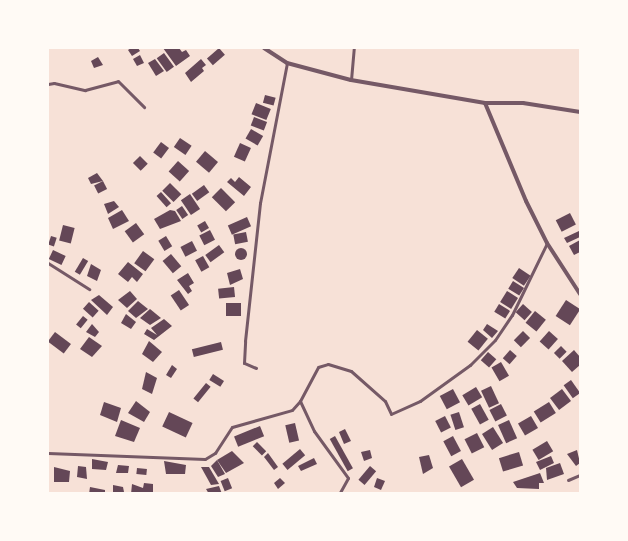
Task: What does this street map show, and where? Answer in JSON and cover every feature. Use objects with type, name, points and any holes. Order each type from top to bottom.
[{"type":"street","points":[[264,48],[287,63],[351,80],[485,103],[523,103],[580,112]]},
{"type":"street","points":[[351,80],[354,48]]},
{"type":"street","points":[[256,368],[244,363],[245,341],[260,203],[287,63]]},
{"type":"street","points":[[48,84],[54,83],[85,90],[118,81],[144,107]]},
{"type":"street","points":[[485,103],[526,201],[547,243],[580,294]]},
{"type":"street","points":[[48,453],[205,459],[215,453],[232,427],[292,410],[300,401],[318,367],[328,364],[351,372],[385,401],[391,414],[420,401],[470,365],[495,340],[512,315],[547,243]]},
{"type":"street","points":[[48,263],[88,289]]},
{"type":"street","points":[[300,401],[314,431],[348,478],[339,494]]},
{"type":"street","points":[[568,480],[580,475]]},
{"type":"building","points":[[138,48],[140,51],[132,56],[128,50]]},
{"type":"building","points":[[163,48],[179,48],[182,52],[186,50],[190,56],[176,66]]},
{"type":"building","points":[[219,48],[225,55],[213,65],[207,58]]},
{"type":"building","points":[[164,53],[174,67],[167,72],[157,58]]},
{"type":"building","points":[[140,55],[144,63],[137,66],[133,59]]},
{"type":"building","points":[[98,57],[103,65],[94,68],[91,61]]},
{"type":"building","points":[[155,59],[164,71],[156,76],[148,63]]},
{"type":"building","points":[[201,59],[206,65],[202,68],[204,71],[191,82],[185,73]]},
{"type":"building","points":[[265,95],[276,98],[274,106],[263,103]]},
{"type":"building","points":[[256,103],[271,109],[266,120],[252,114]]},
{"type":"building","points":[[254,117],[267,122],[264,130],[251,125]]},
{"type":"building","points":[[251,129],[263,136],[258,146],[246,139]]},
{"type":"building","points":[[180,138],[192,146],[185,155],[174,147]]},
{"type":"building","points":[[161,142],[169,148],[161,158],[153,152]]},
{"type":"building","points":[[240,143],[251,148],[245,162],[234,157]]},
{"type":"building","points":[[205,151],[218,162],[209,173],[196,162]]},
{"type":"building","points":[[140,156],[148,164],[141,171],[133,163]]},
{"type":"building","points":[[178,161],[189,171],[180,181],[169,171]]},
{"type":"building","points":[[97,173],[103,181],[91,184],[88,178]]},
{"type":"building","points":[[239,177],[251,187],[244,196],[227,182],[231,178],[235,182]]},
{"type":"building","points":[[103,181],[107,189],[98,194],[94,186]]},
{"type":"building","points":[[170,183],[181,194],[174,202],[162,191]]},
{"type":"building","points":[[204,185],[209,192],[197,201],[192,194]]},
{"type":"building","points":[[221,188],[235,202],[226,211],[212,197]]},
{"type":"building","points":[[161,192],[171,203],[167,207],[157,196]]},
{"type":"building","points":[[190,194],[200,209],[191,215],[181,200]]},
{"type":"building","points":[[114,201],[119,207],[108,214],[104,204]]},
{"type":"building","points":[[182,206],[188,215],[182,219],[176,210]]},
{"type":"building","points":[[122,210],[129,221],[113,229],[108,218]]},
{"type":"building","points":[[170,210],[175,211],[181,221],[160,229],[154,219]]},
{"type":"building","points":[[570,213],[576,225],[562,232],[556,220]]},
{"type":"building","points":[[247,217],[251,226],[232,235],[228,226]]},
{"type":"building","points":[[205,221],[209,228],[201,232],[197,225]]},
{"type":"building","points":[[136,223],[144,234],[133,243],[125,231]]},
{"type":"building","points":[[63,225],[75,228],[71,243],[59,241]]},
{"type":"building","points":[[210,230],[215,240],[204,245],[199,235]]},
{"type":"building","points":[[579,231],[580,237],[567,243],[564,238]]},
{"type":"building","points":[[246,232],[248,242],[235,244],[233,234]]},
{"type":"building","points":[[51,236],[57,238],[54,246],[48,245]]},
{"type":"building","points":[[166,236],[172,246],[164,251],[158,241]]},
{"type":"building","points":[[580,240],[580,252],[574,255],[569,246]]},
{"type":"building","points":[[192,241],[197,251],[185,257],[180,247]]},
{"type":"building","points":[[219,245],[224,252],[211,262],[205,255]]},
{"type":"building","points":[[239,248],[243,248],[247,254],[243,260],[239,260],[235,256],[235,252]]},
{"type":"building","points":[[53,250],[66,256],[61,265],[49,259]]},
{"type":"building","points":[[143,251],[154,259],[146,271],[134,263]]},
{"type":"building","points":[[171,254],[181,266],[173,273],[163,261]]},
{"type":"building","points":[[203,256],[209,267],[201,272],[195,260]]},
{"type":"building","points":[[83,258],[88,261],[80,275],[75,272]]},
{"type":"building","points":[[128,262],[143,274],[137,282],[132,277],[128,282],[118,274]]},
{"type":"building","points":[[91,264],[101,270],[97,281],[87,276]]},
{"type":"building","points":[[519,268],[531,276],[524,286],[512,278]]},
{"type":"building","points":[[240,269],[243,279],[230,285],[227,273]]},
{"type":"building","points":[[188,273],[194,283],[189,286],[192,291],[188,294],[177,280]]},
{"type":"building","points":[[513,281],[524,288],[519,296],[508,289]]},
{"type":"building","points":[[234,287],[235,297],[219,299],[218,289]]},
{"type":"building","points":[[179,290],[189,305],[181,311],[171,296]]},
{"type":"building","points":[[130,291],[137,299],[127,308],[118,300]]},
{"type":"building","points":[[507,291],[518,298],[511,309],[500,302]]},
{"type":"building","points":[[99,295],[113,307],[107,315],[91,300]]},
{"type":"building","points":[[566,300],[580,309],[570,325],[556,316]]},
{"type":"building","points":[[138,301],[148,309],[136,318],[128,311]]},
{"type":"building","points":[[89,302],[99,311],[93,317],[83,309]]},
{"type":"building","points":[[226,303],[241,303],[241,316],[226,316]]},
{"type":"building","points":[[499,304],[510,311],[505,319],[494,312]]},
{"type":"building","points":[[523,304],[532,312],[525,320],[516,312]]},
{"type":"building","points":[[150,309],[161,318],[150,325],[140,318]]},
{"type":"building","points":[[535,311],[546,320],[536,331],[526,323]]},
{"type":"building","points":[[126,314],[136,322],[131,329],[121,323]]},
{"type":"building","points":[[83,316],[88,320],[81,328],[76,325]]},
{"type":"building","points":[[164,319],[172,326],[154,340],[144,334],[147,329],[157,335],[151,328]]},
{"type":"building","points":[[92,324],[99,332],[95,337],[86,332]]},
{"type":"building","points":[[487,324],[498,331],[492,338],[483,330]]},
{"type":"building","points":[[477,330],[488,339],[478,350],[468,342]]},
{"type":"building","points":[[523,331],[530,338],[521,347],[514,340]]},
{"type":"building","points":[[549,331],[558,339],[549,349],[540,341]]},
{"type":"building","points":[[55,332],[71,344],[64,354],[48,342]]},
{"type":"building","points":[[89,337],[102,346],[92,357],[80,349]]},
{"type":"building","points":[[149,341],[162,352],[153,362],[142,354]]},
{"type":"building","points":[[221,342],[223,350],[194,357],[192,349]]},
{"type":"building","points":[[561,346],[567,352],[560,359],[554,353]]},
{"type":"building","points":[[510,350],[517,356],[510,364],[503,358]]},
{"type":"building","points":[[574,350],[580,357],[580,365],[572,372],[562,361]]},
{"type":"building","points":[[488,352],[496,359],[489,368],[481,360]]},
{"type":"building","points":[[501,362],[509,376],[499,381],[491,368]]},
{"type":"building","points":[[172,365],[177,369],[171,378],[166,375]]},
{"type":"building","points":[[146,372],[157,378],[152,394],[142,389]]},
{"type":"building","points":[[213,374],[224,381],[220,387],[209,380]]},
{"type":"building","points":[[571,380],[580,393],[573,398],[564,385]]},
{"type":"building","points":[[206,383],[211,387],[198,402],[193,399]]},
{"type":"building","points":[[491,386],[499,403],[489,408],[481,391]]},
{"type":"building","points":[[476,387],[482,397],[468,406],[462,395]]},
{"type":"building","points":[[453,389],[460,402],[447,409],[440,396]]},
{"type":"building","points":[[562,389],[571,401],[559,410],[550,398]]},
{"type":"building","points":[[136,401],[150,412],[144,422],[128,413]]},
{"type":"building","points":[[104,402],[121,408],[117,422],[100,415]]},
{"type":"building","points":[[549,402],[556,413],[541,423],[534,412]]},
{"type":"building","points":[[480,404],[489,420],[480,425],[471,409]]},
{"type":"building","points":[[501,404],[507,416],[495,421],[489,410]]},
{"type":"building","points":[[169,412],[193,423],[186,437],[162,427]]},
{"type":"building","points":[[459,412],[464,427],[455,430],[450,415]]},
{"type":"building","points":[[445,416],[451,428],[441,433],[435,421]]},
{"type":"building","points":[[531,416],[538,428],[525,436],[518,424]]},
{"type":"building","points":[[121,420],[140,428],[134,442],[115,436]]},
{"type":"building","points":[[509,420],[517,438],[506,443],[498,425]]},
{"type":"building","points":[[295,423],[299,441],[289,443],[285,425]]},
{"type":"building","points":[[260,426],[264,436],[238,447],[234,436]]},
{"type":"building","points":[[493,427],[503,443],[492,450],[482,434]]},
{"type":"building","points":[[345,429],[351,441],[344,444],[339,432]]},
{"type":"building","points":[[477,433],[484,447],[472,454],[465,439]]},
{"type":"building","points":[[335,436],[353,468],[348,471],[330,439]]},
{"type":"building","points":[[453,436],[461,451],[451,456],[443,441]]},
{"type":"building","points":[[547,441],[553,451],[539,460],[532,450]]},
{"type":"building","points":[[257,442],[266,451],[262,455],[253,446]]},
{"type":"building","points":[[300,449],[305,455],[288,470],[282,464]]},
{"type":"building","points":[[370,450],[372,458],[364,461],[361,452]]},
{"type":"building","points":[[577,450],[580,463],[576,466],[567,454]]},
{"type":"building","points":[[232,451],[244,463],[226,473],[217,460]]},
{"type":"building","points":[[519,452],[523,465],[503,472],[499,458]]},
{"type":"building","points":[[268,453],[278,467],[274,470],[264,457]]},
{"type":"building","points":[[429,455],[433,468],[423,474],[419,457]]},
{"type":"building","points":[[551,456],[554,463],[540,470],[536,462]]},
{"type":"building","points":[[314,458],[317,464],[301,471],[298,466]]},
{"type":"building","points":[[92,459],[108,462],[106,470],[92,469]]},
{"type":"building","points":[[462,459],[474,480],[461,487],[449,466]]},
{"type":"building","points":[[217,460],[225,474],[218,477],[211,466]]},
{"type":"building","points":[[164,461],[186,465],[185,474],[166,474]]},
{"type":"building","points":[[560,463],[564,474],[547,480],[546,468]]},
{"type":"building","points":[[118,465],[129,466],[128,473],[116,473]]},
{"type":"building","points":[[78,466],[86,467],[87,479],[77,477]]},
{"type":"building","points":[[370,466],[376,471],[365,485],[358,480]]},
{"type":"building","points":[[54,467],[70,471],[69,482],[54,482]]},
{"type":"building","points":[[201,467],[209,467],[219,484],[211,485]]},
{"type":"building","points":[[137,468],[147,469],[146,475],[136,474]]},
{"type":"building","points":[[540,473],[544,483],[539,483],[539,489],[517,488],[513,482]]},
{"type":"building","points":[[228,478],[232,488],[225,491],[221,481]]},
{"type":"building","points":[[280,478],[285,483],[278,489],[274,483]]},
{"type":"building","points":[[377,478],[385,481],[381,490],[374,487]]},
{"type":"building","points":[[144,483],[153,484],[153,494],[131,494],[132,484],[143,488]]},
{"type":"building","points":[[113,485],[123,487],[124,492],[113,493]]},
{"type":"building","points":[[219,486],[222,494],[209,494],[206,489]]},
{"type":"building","points":[[90,487],[105,490],[105,494],[89,494]]}]
